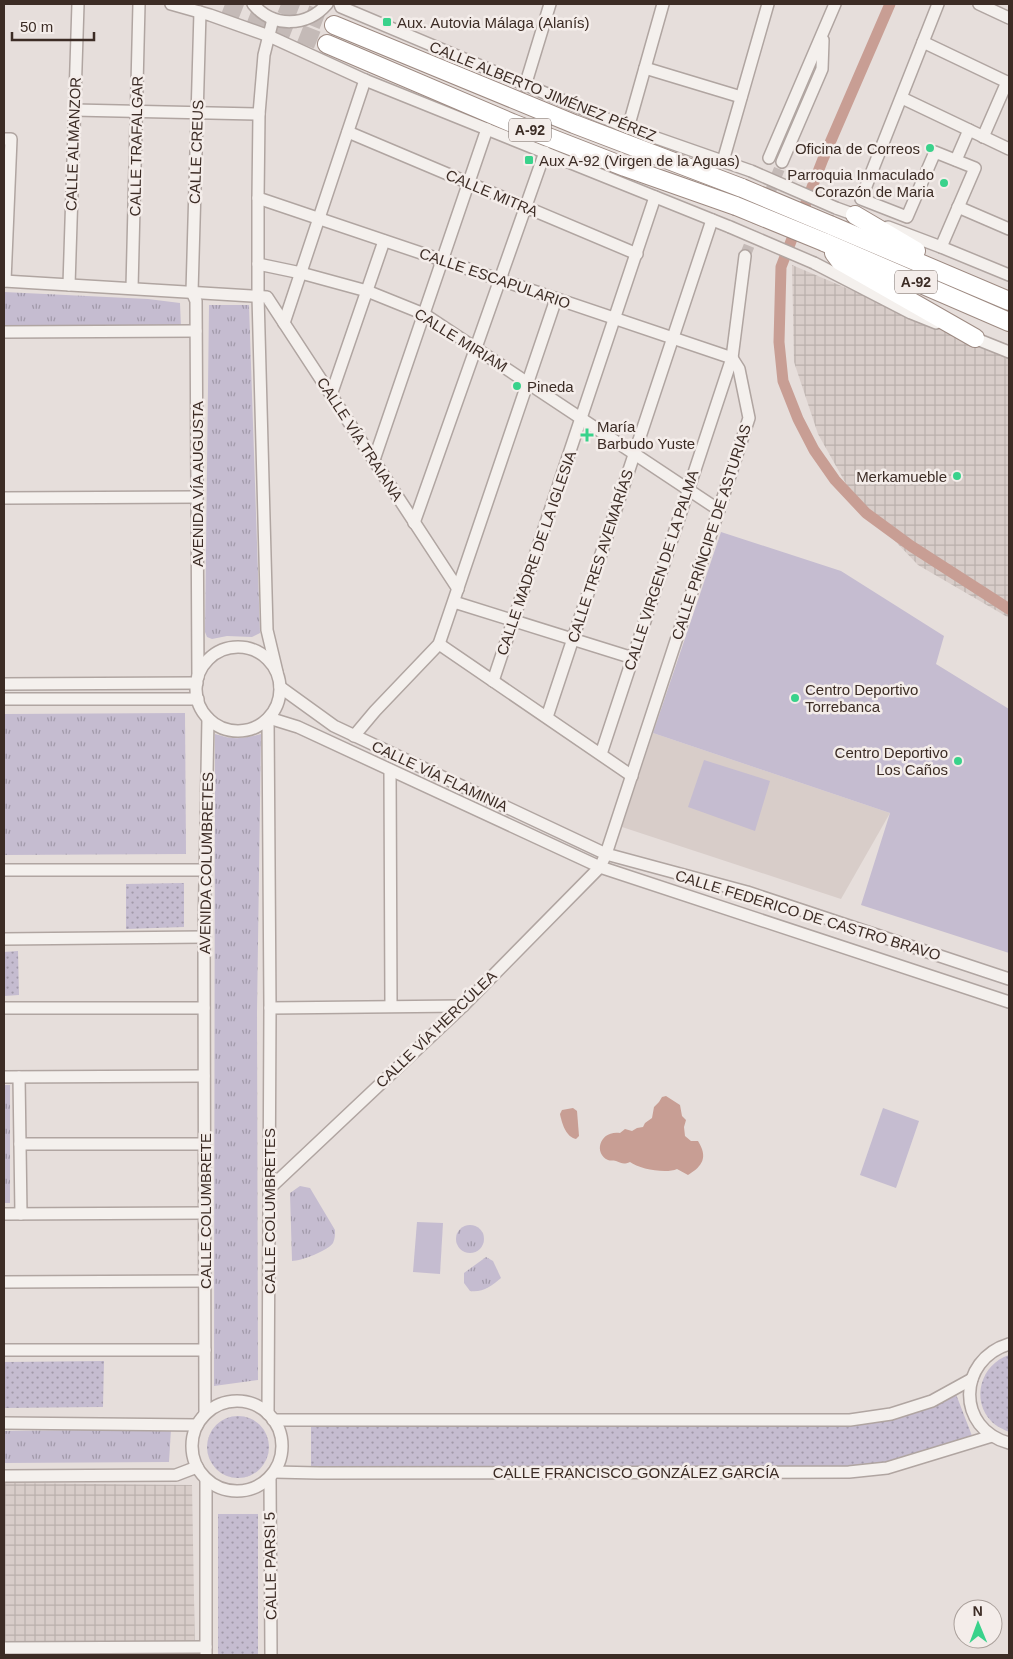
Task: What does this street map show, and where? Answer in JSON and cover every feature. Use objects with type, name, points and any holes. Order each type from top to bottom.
[{"type":"highway","name":"A-92","points":[[334,25],[574,124],[742,188],[833,216],[977,287],[1009,300]]},
{"type":"highway","name":"A-92","points":[[327,44],[512,123],[625,167],[736,206],[1009,322]]},
{"type":"highway","points":[[858,207],[977,287]]},
{"type":"highway","points":[[824,242],[840,261],[976,338]]},
{"type":"street","name":"CALLE ALMANZOR","points":[[69,285],[78,4]]},
{"type":"street","name":"CALLE TRAFALGAR","points":[[132,288],[139,4]]},
{"type":"street","points":[[171,4],[269,36],[365,80],[730,227],[814,263],[911,314],[1009,352]]},
{"type":"street","points":[[253,4],[260,12],[273,19],[288,22],[313,16],[327,4]]},
{"type":"street","name":"CALLE ALBERTO JIMÉNEZ PÉREZ","points":[[340,4],[525,86],[628,128],[751,171],[833,216],[858,207]]},
{"type":"street","points":[[525,86],[550,4]]},
{"type":"street","points":[[628,128],[663,4]]},
{"type":"street","points":[[723,161],[768,4]]},
{"type":"street","points":[[769,158],[835,4]]},
{"type":"street","points":[[858,207],[938,4]]},
{"type":"street","points":[[979,4],[1009,18]]},
{"type":"street","name":"CALLE CREUS","points":[[192,292],[200,12]]},
{"type":"street","points":[[273,19],[264,55],[259,114],[258,296],[267,630],[277,672],[280,687],[278,704],[268,718],[258,726],[245,730],[232,731],[219,726],[208,718],[202,709],[198,699],[198,680],[204,666],[213,656],[224,650],[236,648],[260,653],[270,661],[277,672]]},
{"type":"street","points":[[782,162],[822,69],[823,33]]},
{"type":"street","points":[[923,42],[1008,83],[983,137]]},
{"type":"street","points":[[645,68],[741,97]]},
{"type":"street","points":[[284,323],[365,80]]},
{"type":"street","points":[[902,98],[1009,149]]},
{"type":"street","points":[[74,110],[259,114]]},
{"type":"street","points":[[374,460],[487,129]]},
{"type":"street","points":[[956,160],[969,130]]},
{"type":"street","name":"CALLE MITRA","points":[[348,132],[637,254]]},
{"type":"street","points":[[8,139],[4,281],[258,296]]},
{"type":"street","points":[[414,523],[544,152]]},
{"type":"street","points":[[858,207],[907,217],[936,152],[975,168],[941,247]]},
{"type":"street","name":"CALLE MADRE DE LA IGLESIA","points":[[493,681],[655,197]]},
{"type":"street","name":"CALLE ESCAPULARIO","points":[[258,198],[732,358]]},
{"type":"street","points":[[858,207],[941,247],[1009,275]]},
{"type":"street","points":[[958,207],[1009,229]]},
{"type":"street","name":"CALLE TRES AVEMARÍAS","points":[[547,717],[712,220]]},
{"type":"street","points":[[331,395],[384,241]]},
{"type":"street","name":"CALLE PRÍNCIPE DE ASTURIAS","points":[[606,854],[748,418],[739,370],[732,358],[745,256]]},
{"type":"street","name":"CALLE MIRIAM","points":[[258,264],[301,273],[367,291],[424,314],[719,510]]},
{"type":"street","name":"AVENIDA VÍA AUGUSTA","points":[[192,292],[196,301],[198,680]]},
{"type":"street","name":"CALLE VÍA TRAIANA","points":[[258,296],[267,297],[458,589]]},
{"type":"street","points":[[354,736],[375,711],[439,644],[556,299]]},
{"type":"street","points":[[4,332],[196,331]]},
{"type":"street","name":"CALLE VIRGEN DE LA PALMA","points":[[601,754],[732,358]]},
{"type":"street","points":[[4,498],[197,497]]},
{"type":"street","points":[[454,602],[633,658]]},
{"type":"street","points":[[439,644],[632,776]]},
{"type":"street","points":[[4,684],[198,680]]},
{"type":"street","name":"CALLE VÍA FLAMINIA","points":[[280,687],[334,726],[606,854]]},
{"type":"street","points":[[4,699],[198,699]]},
{"type":"street","name":"AVENIDA COLUMBRETES","points":[[204,1008],[208,718]]},
{"type":"street","points":[[268,718],[270,1008],[463,1006]]},
{"type":"street","name":"CALLE VÍA FLAMINIA","points":[[268,718],[298,727],[600,867],[1009,1002]]},
{"type":"street","points":[[390,770],[391,1006]]},
{"type":"street","name":"CALLE VÍA HERCÚLEA","points":[[270,1188],[463,1006],[600,867],[606,854]]},
{"type":"street","name":"CALLE FEDERICO DE CASTRO BRAVO","points":[[606,854],[747,892],[1009,979]]},
{"type":"street","points":[[4,870],[205,870]]},
{"type":"street","points":[[4,939],[204,937]]},
{"type":"street","points":[[4,1008],[204,1008]]},
{"type":"street","name":"CALLE COLUMBRETE","points":[[204,1008],[205,1414]]},
{"type":"street","name":"CALLE COLUMBRETES","points":[[270,1008],[271,1417]]},
{"type":"street","points":[[4,1077],[204,1076]]},
{"type":"street","points":[[18,1077],[21,1214]]},
{"type":"street","points":[[20,1144],[204,1144]]},
{"type":"street","points":[[4,1214],[204,1214]]},
{"type":"street","points":[[4,1282],[205,1280]]},
{"type":"street","points":[[1009,1344],[993,1351],[980,1363],[972,1379],[970,1395],[973,1410],[981,1425],[992,1436],[1009,1442]]},
{"type":"street","points":[[4,1350],[205,1350]]},
{"type":"street","points":[[271,1417],[850,1420],[891,1414],[932,1401],[972,1379]]},
{"type":"street","points":[[230,1402],[244,1402],[257,1406],[271,1417],[280,1432],[282,1446],[280,1459],[272,1474],[256,1487],[243,1491],[230,1491],[217,1487],[206,1480],[196,1467],[192,1453],[192,1439],[197,1425],[205,1414],[216,1406],[230,1402]]},
{"type":"street","points":[[4,1423],[174,1423],[197,1425]]},
{"type":"street","name":"CALLE FRANCISCO GONZÁLEZ GARCÍA","points":[[272,1474],[849,1472],[887,1468],[992,1436]]},
{"type":"street","points":[[4,1476],[176,1476],[196,1467]]},
{"type":"street","name":"CALLE PARSI 5","points":[[271,1655],[272,1474]]},
{"type":"street","points":[[4,1648],[206,1651],[206,1480]]},
{"type":"shaded area","points":[[792,265],[1009,357],[1009,618],[918,565],[854,498],[818,434],[794,362]]},
{"type":"shaded area","points":[[653,733],[890,813],[841,899],[622,827]]},
{"type":"shaded area","points":[[666,1096],[680,1105],[682,1116],[686,1120],[684,1127],[685,1136],[691,1141],[698,1141],[701,1147],[703,1156],[697,1168],[688,1175],[677,1169],[666,1171],[653,1170],[634,1165],[630,1162],[624,1164],[603,1157],[600,1148],[603,1138],[613,1133],[620,1133],[625,1129],[632,1131],[643,1127],[652,1118],[654,1107],[662,1097]]},
{"type":"shaded area","points":[[573,1108],[577,1111],[579,1136],[576,1139],[567,1133],[560,1114],[562,1110]]},
{"type":"shaded area","points":[[4,1483],[192,1485],[195,1655],[4,1655]]},
{"type":"green space","points":[[4,292],[148,299],[180,303],[181,328],[4,328]]},
{"type":"green space","points":[[209,305],[249,305],[260,633],[252,637],[227,636],[212,639],[207,637],[205,632]]},
{"type":"green space","name":"Centro Deportivo Torrebanca","points":[[721,532],[841,571],[944,636],[936,664],[1009,709],[1009,953],[861,905],[890,813],[653,733]]},
{"type":"green space","points":[[185,713],[186,854],[4,855],[4,714]]},
{"type":"green space","points":[[215,734],[238,738],[261,734],[257,1013],[258,1380],[214,1386]]},
{"type":"green space","points":[[704,760],[770,781],[755,831],[688,807]]},
{"type":"green space","points":[[184,883],[184,927],[126,929],[126,884]]},
{"type":"green space","points":[[18,951],[19,995],[4,996],[4,952]]},
{"type":"green space","points":[[4,1085],[10,1085],[10,1203],[4,1203]]},
{"type":"green space","points":[[883,1108],[919,1121],[896,1188],[860,1175]]},
{"type":"green space","points":[[300,1186],[310,1188],[335,1230],[335,1236],[333,1243],[321,1252],[292,1261],[290,1193]]},
{"type":"green space","points":[[417,1222],[443,1223],[440,1274],[413,1272]]},
{"type":"green space","points":[[470,1225],[480,1229],[484,1239],[480,1249],[470,1253],[460,1249],[456,1239],[460,1229]]},
{"type":"green space","points":[[486,1257],[493,1261],[501,1278],[487,1288],[479,1291],[470,1291],[464,1283],[464,1273]]},
{"type":"green space","points":[[1009,1355],[1009,1432],[994,1424],[985,1413],[981,1404],[980,1394],[982,1384],[991,1366]]},
{"type":"green space","points":[[104,1361],[103,1407],[4,1408],[4,1362]]},
{"type":"green space","points":[[954,1389],[974,1441],[887,1468],[311,1473],[311,1420],[891,1414]]},
{"type":"green space","points":[[238,1416],[255,1421],[260,1425],[264,1430],[269,1447],[264,1464],[260,1469],[255,1473],[238,1478],[221,1473],[216,1469],[212,1464],[207,1447],[212,1430],[216,1425],[221,1421]]},
{"type":"green space","points":[[171,1429],[169,1462],[4,1463],[4,1431]]},
{"type":"green space","points":[[218,1514],[258,1514],[258,1655],[218,1655]]},
{"type":"waterway","points":[[890,4],[823,159],[781,267],[779,342],[783,381],[798,419],[814,450],[835,480],[866,513],[911,546],[1009,609]]},
{"type":"tunnel","points":[[225,4],[327,44]]},
{"type":"tunnel","points":[[281,4],[334,25]]},
{"type":"tunnel","points":[[745,256],[782,162]]},
{"type":"place","name":"Aux. Autovia Málaga (Alanís)","points":[[387,22]]},
{"type":"place","name":"Oficina de Correos","points":[[930,148]]},
{"type":"place","name":"Aux A-92 (Virgen de la Aguas)","points":[[529,160]]},
{"type":"place","name":"Parroquia Inmaculado Corazón de Maria","points":[[944,183]]},
{"type":"place","name":"Pineda","points":[[517,386]]},
{"type":"place","name":"María Barbudo Yuste","points":[[587,435]]},
{"type":"place","name":"Merkamueble","points":[[957,476]]},
{"type":"place","name":"Centro Deportivo Torrebanca","points":[[795,698]]},
{"type":"place","name":"Centro Deportivo Los Caños","points":[[958,761]]}]
